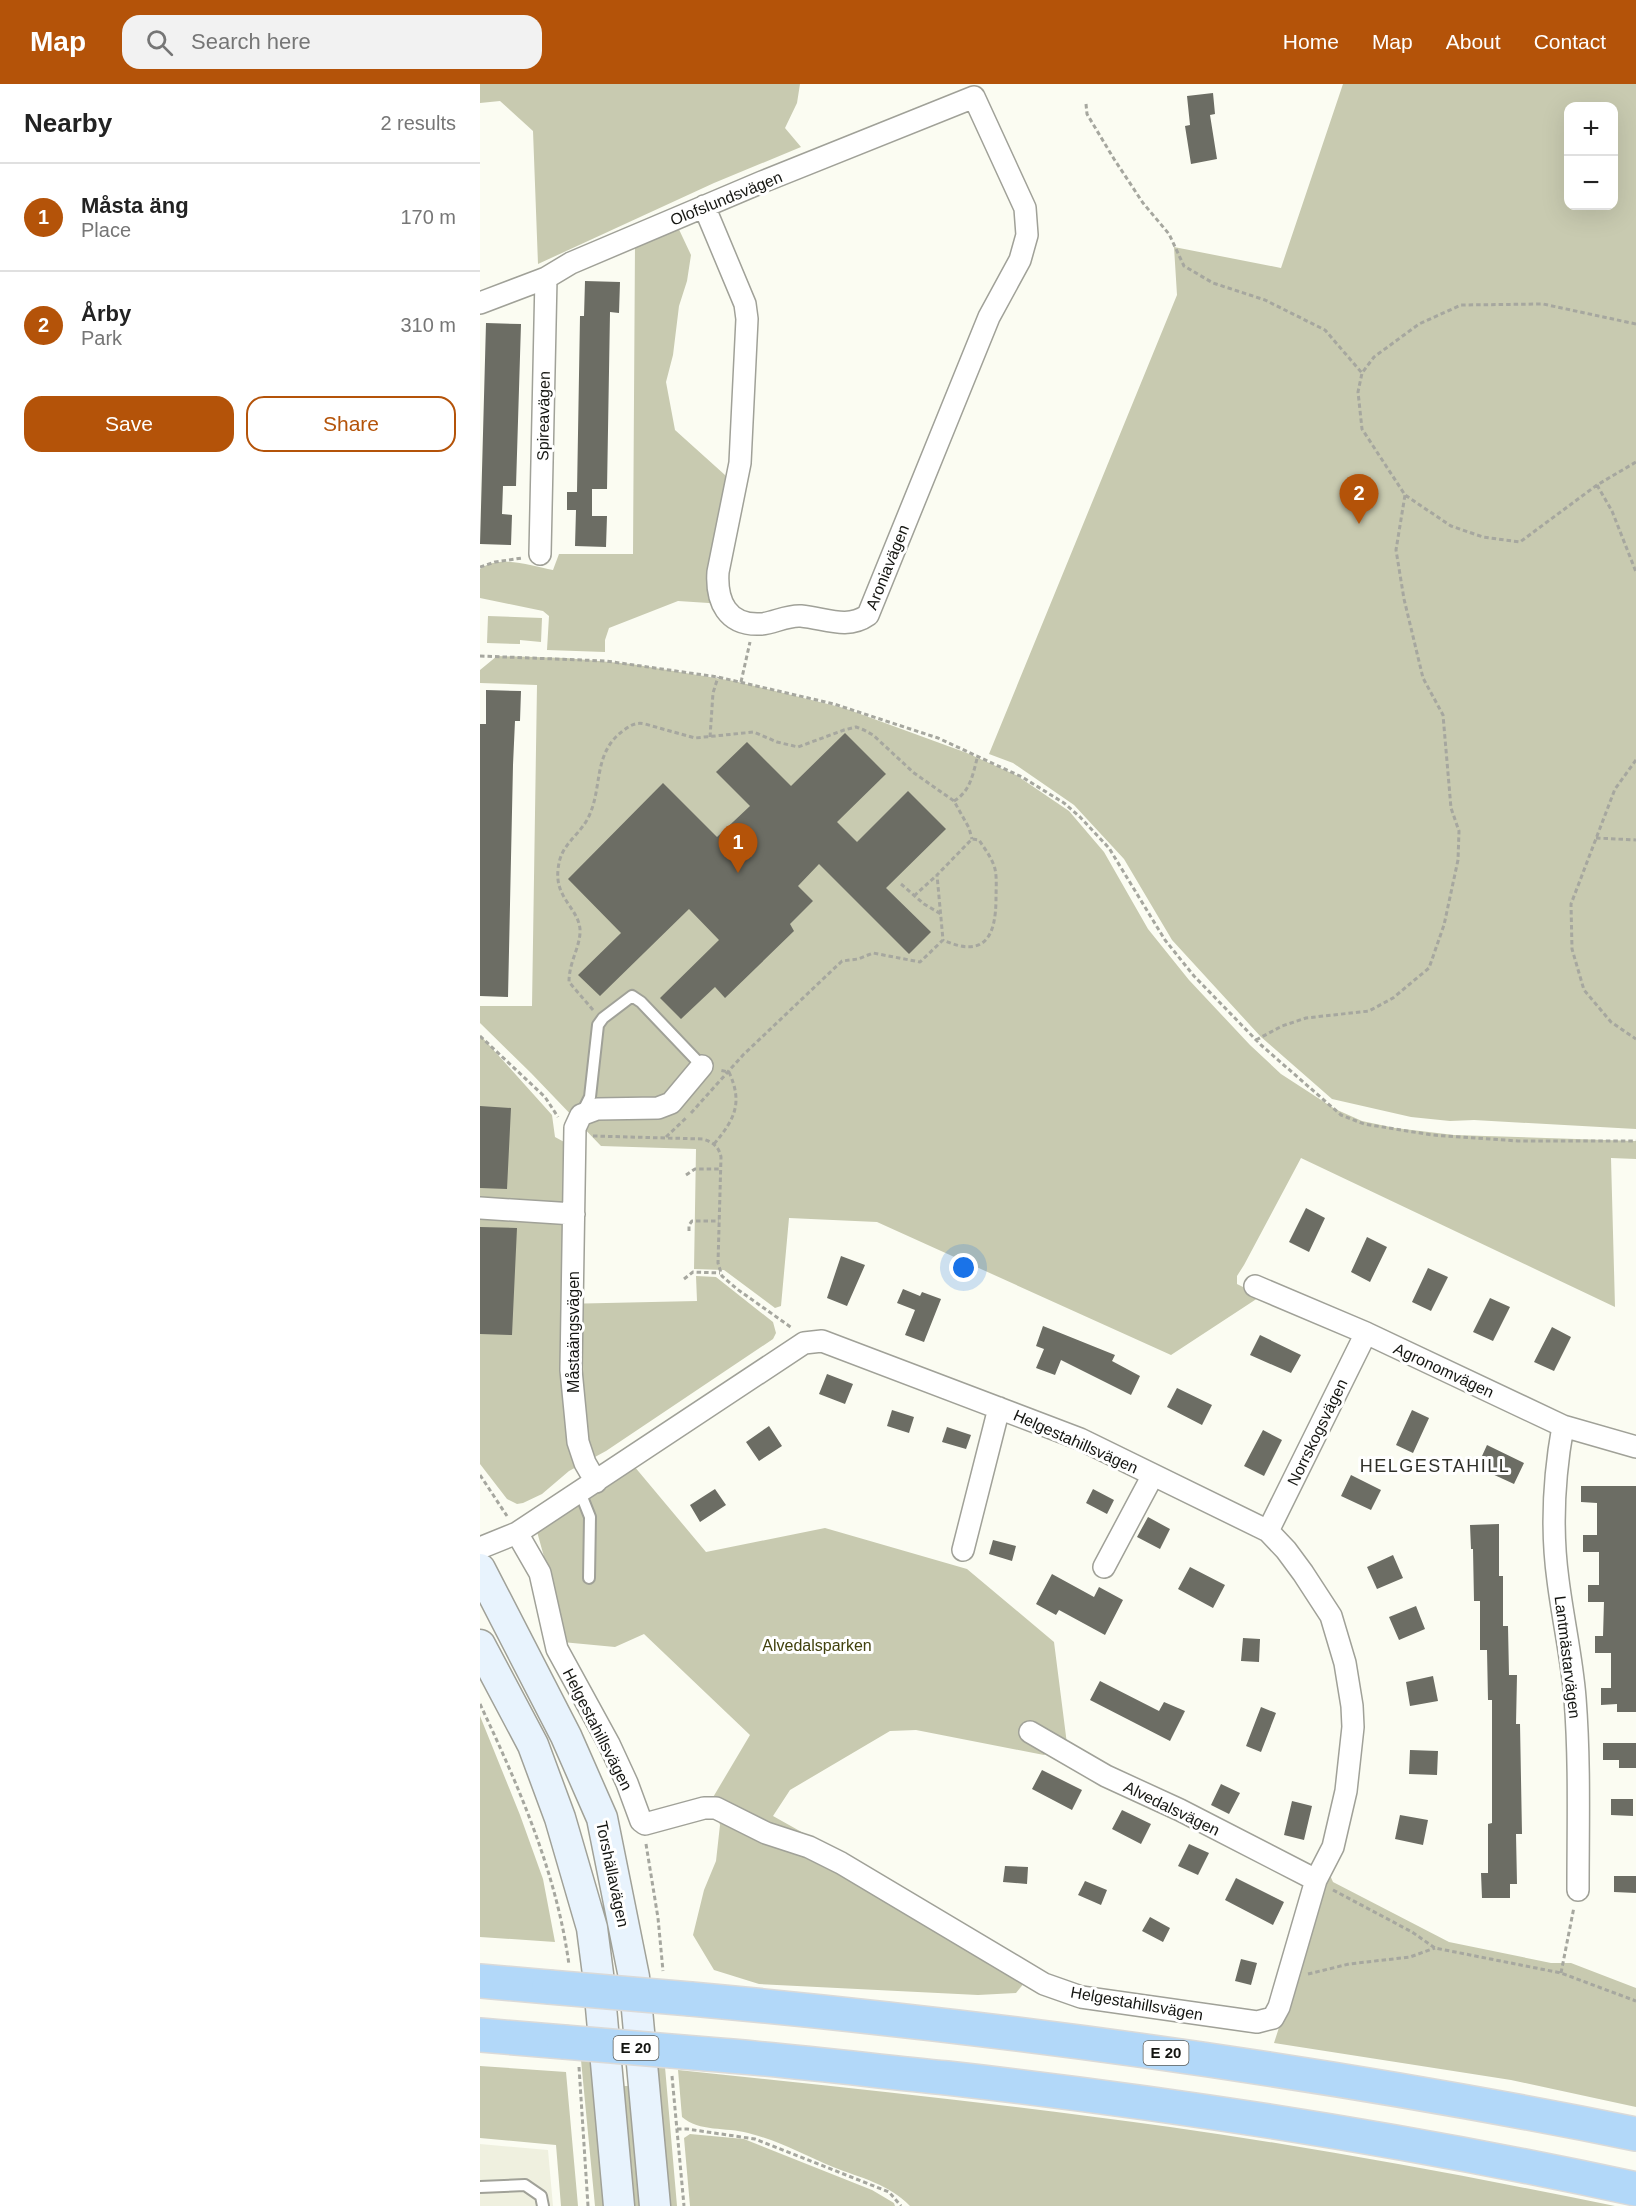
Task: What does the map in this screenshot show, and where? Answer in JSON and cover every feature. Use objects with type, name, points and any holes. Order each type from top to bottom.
[{"type":"highway","name":"E 20","points":[[480,1981],[559,1981],[691,1999],[980,2028],[1154,2051],[1331,2078],[1527,2112],[1636,2134]]},
{"type":"highway","name":"E 20","points":[[480,2035],[571,2049],[707,2054],[778,2060],[1056,2091],[1328,2130],[1636,2188]]},
{"type":"main road","name":"Torshällavägen","points":[[480,1569],[566,1736],[602,1818],[634,1977],[655,2206]]},
{"type":"main road","name":"Torshällavägen","points":[[480,1645],[533,1745],[560,1818],[592,1928],[619,2206]]},
{"type":"street","name":"Olofslundsvägen","points":[[480,303],[546,278],[571,263],[705,206],[974,97]]},
{"type":"street","name":"Aroniavägen","points":[[753,624],[794,616],[848,623],[856,622],[868,615],[989,317],[1020,260],[1027,235],[1025,208],[974,97]]},
{"type":"street","points":[[705,206],[745,304],[747,319],[740,463],[717,587],[719,599],[726,611],[738,619],[753,624]]},
{"type":"street","name":"Spireavägen","points":[[540,554],[546,278]]},
{"type":"street","points":[[578,1125],[597,1109],[658,1108],[671,1103],[702,1066]]},
{"type":"street","name":"Måstaängsvägen","points":[[578,1125],[571,1370],[578,1442],[585,1463],[588,1487]]},
{"type":"street","points":[[480,1208],[574,1214]]},
{"type":"street","name":"Agronomvägen","points":[[1255,1286],[1366,1333],[1563,1426],[1636,1447]]},
{"type":"street","name":"Norrskogsvägen","points":[[1268,1531],[1366,1333]]},
{"type":"street","name":"Helgestahillsvägen","points":[[518,1533],[540,1572],[557,1649],[609,1744],[641,1821],[645,1824],[704,1808],[716,1808],[766,1833],[809,1847],[841,1863],[1029,1977],[1081,1997],[1257,2022],[1273,2018],[1289,1978],[1316,1880],[1333,1847],[1346,1791],[1352,1743],[1352,1706],[1345,1663],[1331,1616],[1303,1573],[1268,1531],[1080,1439],[822,1341],[804,1343]]},
{"type":"street","points":[[480,1548],[518,1533],[804,1343]]},
{"type":"street","name":"Helgestahillsvägen","points":[[963,1550],[999,1408]]},
{"type":"street","name":"Lantmästarvägen","points":[[1563,1426],[1556,1467],[1554,1537],[1575,1695],[1578,1890]]},
{"type":"street","name":"Helgestahillsvägen","points":[[1104,1567],[1153,1475]]},
{"type":"street","name":"Alvedalsvägen","points":[[1030,1732],[1106,1776],[1180,1810],[1316,1880]]},
{"type":"lane","points":[[578,1125],[590,1097],[594,1044],[598,1025],[603,1018],[632,996],[641,1002],[702,1066]]},
{"type":"lane","points":[[588,1487],[589,1578]]},
{"type":"lane","points":[[480,2187],[525,2185],[541,2196],[543,2206]]},
{"type":"path","points":[[1086,104],[1087,114],[1114,159],[1143,203],[1169,234],[1185,266],[1213,283],[1265,300],[1325,330],[1362,374]]},
{"type":"path","points":[[1636,324],[1543,304],[1461,305],[1419,324],[1374,357],[1362,374],[1358,392],[1362,429],[1405,495],[1450,526],[1483,537],[1520,542],[1597,485],[1636,462]]},
{"type":"path","points":[[1597,485],[1612,512],[1636,572]]},
{"type":"path","points":[[1256,1040],[1282,1026],[1306,1018],[1369,1011],[1393,998],[1429,968],[1444,925],[1458,860],[1459,831],[1451,808],[1443,715],[1424,678],[1404,599],[1396,550],[1405,495]]},
{"type":"path","points":[[480,567],[540,554]]},
{"type":"path","points":[[741,682],[753,624]]},
{"type":"path","points":[[480,656],[606,661],[718,677],[862,712],[916,730],[978,755],[1044,790],[1072,810],[1095,832],[1121,866],[1147,911],[1179,958],[1256,1040],[1341,1114],[1364,1124],[1423,1134],[1491,1141],[1636,1141]]},
{"type":"path","points":[[710,737],[713,693],[718,677]]},
{"type":"path","points":[[603,1018],[590,1008],[569,982],[571,961],[579,942],[580,929],[559,887],[558,872],[561,853],[591,811],[601,760],[606,747],[616,736],[637,723],[695,738],[753,732],[777,742],[798,747],[856,728],[873,735],[914,773],[954,801],[969,828],[972,839]]},
{"type":"path","points":[[954,801],[961,797],[971,782],[978,755]]},
{"type":"path","points":[[1636,760],[1615,789],[1571,904],[1572,949],[1584,990],[1611,1022],[1636,1039]]},
{"type":"path","points":[[1596,838],[1636,840]]},
{"type":"path","points":[[914,896],[972,839]]},
{"type":"path","points":[[943,940],[962,947],[981,945],[987,940],[992,929],[996,906],[996,871],[979,840],[972,839]]},
{"type":"path","points":[[666,1137],[729,1072],[743,1054],[842,961],[873,954],[920,962],[943,940],[937,875]]},
{"type":"path","points":[[900,884],[942,914]]},
{"type":"path","points":[[480,1036],[551,1104],[561,1131],[567,1135],[578,1125],[666,1137],[703,1139],[714,1144],[720,1152],[718,1263],[720,1273],[752,1301],[800,1334],[804,1343]]},
{"type":"path","points":[[702,1066],[729,1072]]},
{"type":"path","points":[[714,1144],[731,1119],[736,1106],[736,1087],[729,1072]]},
{"type":"path","points":[[686,1175],[695,1169],[720,1169]]},
{"type":"path","points":[[688,1231],[693,1221],[719,1221]]},
{"type":"path","points":[[684,1279],[693,1272],[720,1273]]},
{"type":"path","points":[[480,1475],[518,1533]]},
{"type":"path","points":[[480,1488],[486,1483]]},
{"type":"path","points":[[480,1704],[547,1868],[561,1920],[559,1981]]},
{"type":"path","points":[[1316,1880],[1412,1932],[1435,1948],[1561,1973],[1636,2001]]},
{"type":"path","points":[[1561,1973],[1578,1890]]},
{"type":"path","points":[[1289,1978],[1349,1964],[1410,1957],[1435,1948]]},
{"type":"path","points":[[571,2049],[588,2206]]},
{"type":"path","points":[[677,2129],[741,2136],[768,2144],[889,2192],[901,2206]]},
{"type":"shaded area","points":[[480,2144],[548,2150],[553,2206],[480,2206]]},
{"type":"green space","points":[[480,84],[800,84],[797,103],[785,128],[801,147],[714,183],[538,264],[533,131],[500,101],[480,103]]},
{"type":"green space","points":[[1343,84],[1636,84],[1636,1129],[1474,1120],[1450,1121],[1411,1117],[1332,1099],[1261,1037],[1172,940],[1124,859],[1074,805],[1013,763],[989,754],[1177,295],[1174,247],[1281,268]]},
{"type":"green space","points":[[675,221],[691,255],[687,281],[679,306],[673,355],[666,382],[675,430],[725,475],[733,499],[724,604],[678,601],[609,628],[605,640],[605,652],[547,650],[549,616],[543,611],[480,598],[480,569],[496,562],[506,562],[553,570],[559,554],[633,554],[635,244]]},
{"type":"green space","points":[[488,616],[542,618],[541,642],[520,640],[520,644],[487,643]]},
{"type":"green space","points":[[497,656],[566,658],[631,664],[734,681],[844,708],[967,753],[1016,775],[1069,811],[1104,852],[1148,929],[1189,980],[1250,1045],[1281,1074],[1335,1109],[1362,1121],[1395,1128],[1454,1135],[1636,1141],[1636,1159],[1611,1158],[1615,1307],[1301,1158],[1237,1276],[1237,1284],[1261,1296],[1171,1355],[877,1222],[789,1218],[781,1306],[775,1308],[724,1270],[694,1269],[696,1149],[601,1146],[480,1023],[480,1006],[532,1006],[537,685],[480,683],[480,670]]},
{"type":"green space","points":[[480,1035],[552,1115],[555,1137],[566,1143],[561,1304],[697,1301],[696,1276],[716,1277],[773,1322],[776,1333],[773,1339],[606,1451],[569,1471],[542,1494],[517,1504],[507,1499],[480,1464]]},
{"type":"green space","name":"Alvedalsparken","points":[[634,1466],[706,1552],[825,1528],[967,1569],[1054,1642],[1067,1744],[1044,1755],[916,1730],[890,1731],[790,1790],[773,1816],[914,1895],[1029,1977],[1016,1993],[978,1995],[759,1984],[714,1970],[693,1935],[704,1890],[716,1861],[720,1825],[712,1799],[750,1735],[644,1634],[615,1647],[562,1642],[556,1600],[536,1528]]},
{"type":"green space","points":[[480,1716],[543,1879],[555,1942],[480,1937]]},
{"type":"green space","points":[[1329,1873],[1333,1882],[1449,1942],[1551,1963],[1571,1963],[1636,1988],[1636,2107],[1511,2080],[1274,2043]]},
{"type":"green space","points":[[581,2060],[592,2061],[605,2206],[595,2206]]},
{"type":"green space","points":[[480,2066],[566,2072],[578,2206],[561,2206],[556,2145],[480,2138]]},
{"type":"green space","points":[[656,2067],[665,2067],[677,2206],[669,2206]]},
{"type":"green space","points":[[678,2070],[986,2103],[1170,2127],[1393,2163],[1615,2206],[910,2206],[884,2187],[770,2140],[740,2131],[705,2127],[689,2122],[682,2117]]},
{"type":"green space","points":[[623,2086],[628,2086],[631,2102],[640,2206],[631,2206]]},
{"type":"green space","points":[[690,2134],[744,2139],[872,2190],[894,2203],[895,2206],[690,2206],[684,2138]]},
{"type":"building","points":[[1213,93],[1215,114],[1210,115],[1217,159],[1191,164],[1185,126],[1190,125],[1187,96]]},
{"type":"building","points":[[585,281],[620,282],[619,313],[610,312],[607,489],[592,489],[592,516],[607,516],[606,547],[575,546],[576,510],[567,510],[567,492],[577,492],[580,316],[584,316]]},
{"type":"building","points":[[486,323],[521,324],[516,486],[503,486],[502,514],[512,515],[511,545],[480,544]]},
{"type":"building","points":[[486,690],[521,691],[520,721],[515,721],[513,765],[508,997],[480,996],[480,724],[486,724]]},
{"type":"building","points":[[845,733],[886,774],[837,822],[857,842],[908,791],[946,829],[886,888],[931,932],[909,954],[819,864],[798,886],[813,901],[790,924],[794,931],[725,998],[715,987],[681,1019],[660,998],[719,940],[689,909],[600,996],[578,975],[621,933],[568,879],[663,783],[717,837],[750,806],[716,772],[747,742],[791,786]]},
{"type":"building","points":[[480,1106],[511,1108],[507,1189],[480,1188]]},
{"type":"building","points":[[1306,1208],[1325,1218],[1309,1252],[1289,1242]]},
{"type":"building","points":[[480,1227],[517,1228],[512,1335],[480,1334]]},
{"type":"building","points":[[1367,1237],[1387,1247],[1370,1282],[1351,1272]]},
{"type":"building","points":[[841,1256],[865,1265],[847,1306],[827,1298]]},
{"type":"building","points":[[1428,1268],[1448,1277],[1431,1311],[1412,1302]]},
{"type":"building","points":[[903,1289],[920,1296],[922,1292],[941,1299],[924,1342],[905,1335],[915,1310],[897,1303]]},
{"type":"building","points":[[1490,1298],[1510,1307],[1493,1341],[1473,1332]]},
{"type":"building","points":[[1043,1326],[1115,1355],[1112,1361],[1140,1376],[1131,1395],[1061,1360],[1055,1375],[1036,1368],[1044,1349],[1036,1346]]},
{"type":"building","points":[[1552,1327],[1571,1337],[1554,1371],[1534,1362]]},
{"type":"building","points":[[1260,1335],[1301,1355],[1291,1373],[1250,1355]]},
{"type":"building","points":[[827,1374],[853,1384],[845,1404],[819,1394]]},
{"type":"building","points":[[1177,1388],[1212,1405],[1202,1425],[1167,1407]]},
{"type":"building","points":[[892,1410],[914,1417],[909,1433],[887,1426]]},
{"type":"building","points":[[1412,1410],[1429,1418],[1413,1453],[1396,1445]]},
{"type":"building","points":[[769,1426],[782,1446],[759,1461],[746,1442]]},
{"type":"building","points":[[947,1427],[971,1435],[966,1449],[942,1442]]},
{"type":"building","points":[[1263,1430],[1282,1440],[1264,1476],[1244,1466]]},
{"type":"building","points":[[1487,1445],[1524,1463],[1514,1484],[1477,1467]]},
{"type":"building","points":[[1351,1475],[1381,1490],[1371,1510],[1341,1496]]},
{"type":"building","points":[[1581,1486],[1636,1486],[1636,1712],[1617,1712],[1617,1704],[1601,1705],[1601,1688],[1611,1688],[1611,1653],[1595,1653],[1595,1636],[1603,1636],[1604,1602],[1588,1602],[1588,1585],[1599,1585],[1599,1552],[1583,1552],[1583,1535],[1597,1535],[1597,1503],[1581,1502]]},
{"type":"building","points":[[715,1489],[726,1505],[700,1522],[690,1505]]},
{"type":"building","points":[[1093,1489],[1114,1500],[1107,1514],[1086,1503]]},
{"type":"building","points":[[1148,1517],[1170,1529],[1160,1549],[1137,1537]]},
{"type":"building","points":[[1499,1524],[1499,1576],[1503,1576],[1503,1626],[1508,1626],[1509,1675],[1517,1675],[1516,1724],[1520,1724],[1522,1834],[1516,1834],[1517,1884],[1510,1884],[1510,1898],[1482,1898],[1481,1873],[1488,1873],[1488,1824],[1492,1823],[1492,1700],[1488,1700],[1487,1650],[1480,1650],[1480,1601],[1474,1601],[1470,1525]]},
{"type":"building","points":[[993,1540],[1016,1546],[1012,1561],[989,1554]]},
{"type":"building","points":[[1393,1555],[1403,1578],[1377,1589],[1367,1567]]},
{"type":"building","points":[[1190,1567],[1225,1585],[1213,1608],[1178,1589]]},
{"type":"building","points":[[1052,1574],[1094,1597],[1099,1587],[1123,1600],[1105,1635],[1059,1610],[1056,1615],[1036,1604]]},
{"type":"building","points":[[1416,1606],[1425,1629],[1399,1640],[1389,1617]]},
{"type":"building","points":[[1243,1638],[1260,1639],[1259,1662],[1241,1661]]},
{"type":"building","points":[[1433,1676],[1438,1701],[1410,1706],[1406,1682]]},
{"type":"building","points":[[1100,1681],[1159,1711],[1164,1702],[1185,1711],[1170,1741],[1090,1700]]},
{"type":"building","points":[[1261,1707],[1276,1713],[1261,1752],[1246,1746]]},
{"type":"building","points":[[1603,1743],[1636,1743],[1636,1768],[1619,1768],[1619,1760],[1603,1760]]},
{"type":"building","points":[[1410,1750],[1438,1751],[1437,1775],[1409,1774]]},
{"type":"building","points":[[1042,1770],[1082,1790],[1072,1810],[1032,1789]]},
{"type":"building","points":[[1221,1784],[1240,1793],[1229,1814],[1211,1805]]},
{"type":"building","points":[[1611,1799],[1633,1799],[1633,1816],[1611,1815]]},
{"type":"building","points":[[1292,1801],[1312,1806],[1304,1840],[1284,1835]]},
{"type":"building","points":[[1122,1810],[1151,1824],[1141,1844],[1112,1829]]},
{"type":"building","points":[[1400,1815],[1428,1820],[1423,1845],[1395,1839]]},
{"type":"building","points":[[1189,1844],[1209,1853],[1198,1875],[1178,1866]]},
{"type":"building","points":[[1005,1866],[1028,1867],[1027,1884],[1003,1882]]},
{"type":"building","points":[[1614,1876],[1636,1876],[1636,1893],[1614,1892]]},
{"type":"building","points":[[1236,1878],[1284,1902],[1273,1925],[1225,1900]]},
{"type":"building","points":[[1085,1881],[1107,1890],[1101,1905],[1078,1895]]},
{"type":"building","points":[[1150,1917],[1170,1928],[1163,1942],[1142,1931]]},
{"type":"building","points":[[1241,1959],[1257,1963],[1251,1985],[1235,1981]]},
{"type":"place","name":"Årby","points":[[1359,524]]},
{"type":"place","name":"Måsta äng","points":[[738,873]]},
{"type":"district","name":"HELGESTAHILL","points":[[1435,1466]]}]
